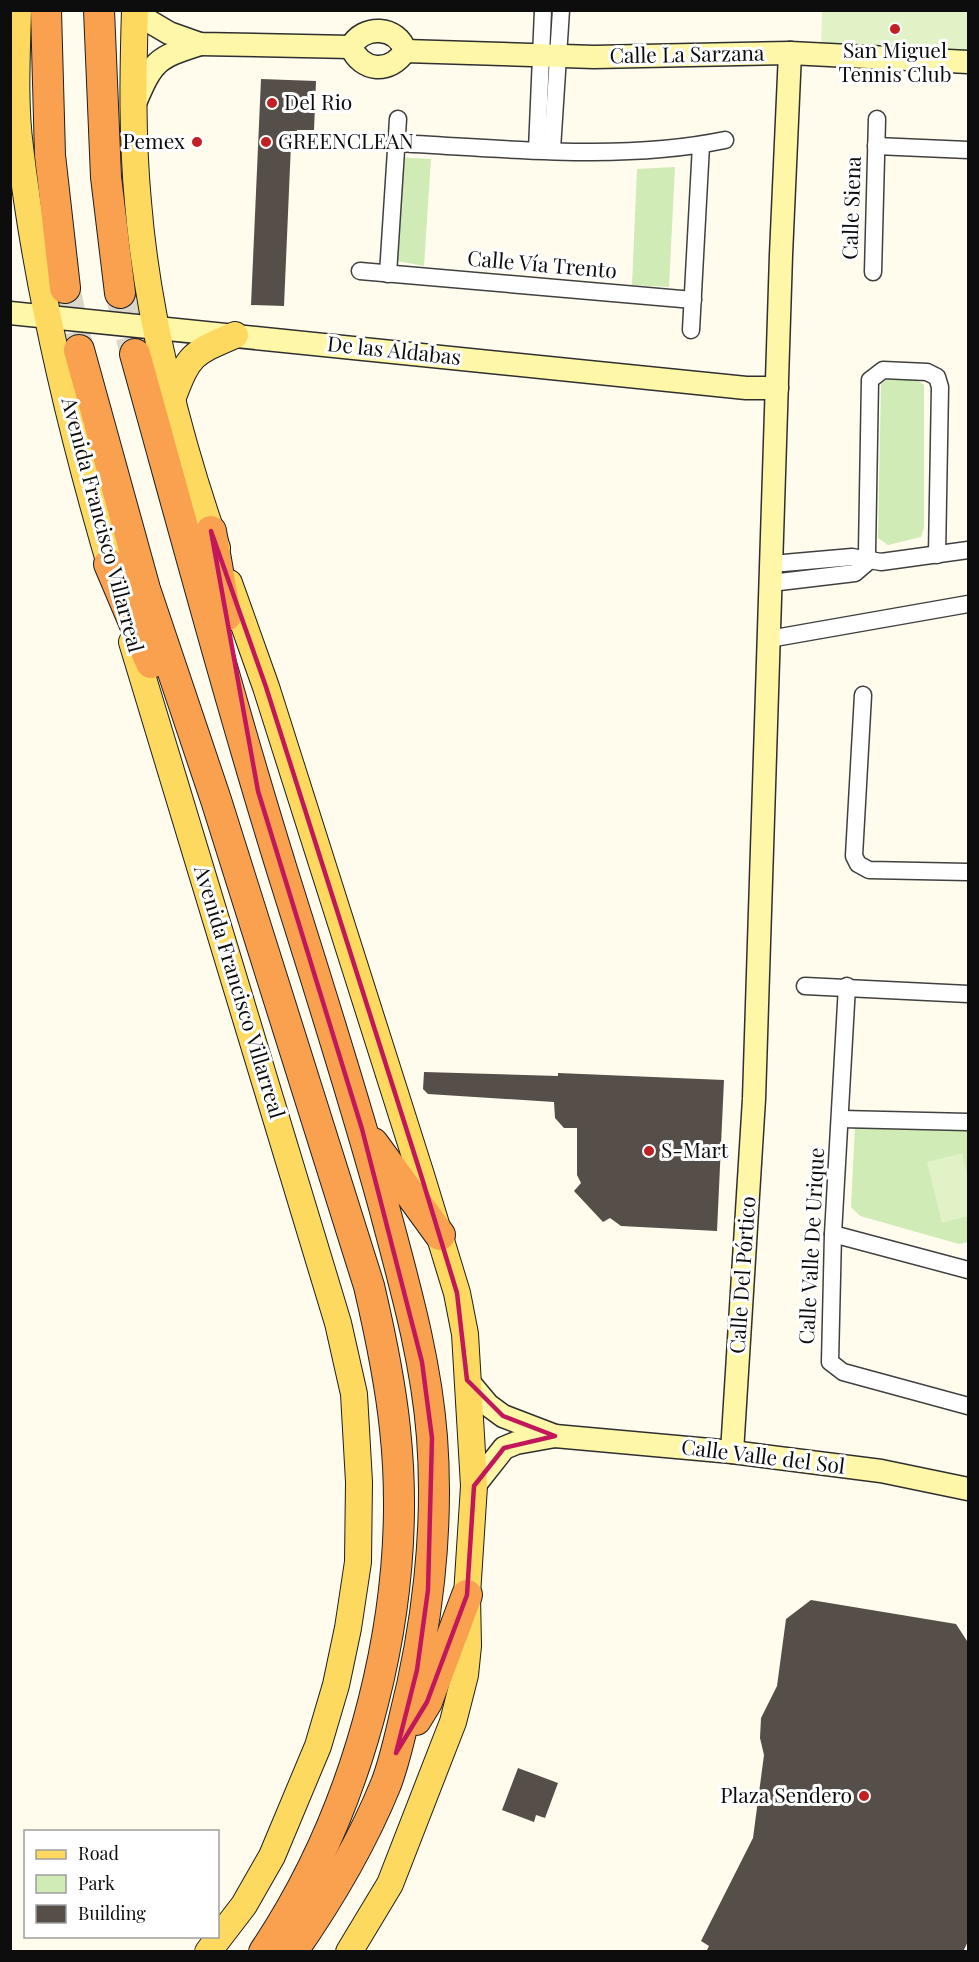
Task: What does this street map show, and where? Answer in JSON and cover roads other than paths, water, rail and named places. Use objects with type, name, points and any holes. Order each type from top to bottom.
[{"type":"highway","points":[[46,10],[50,155],[65,288]]},
{"type":"highway","points":[[99,10],[106,177],[120,293]]},
{"type":"highway","name":"Avenida Francisco Villarreal","points":[[79,350],[145,589],[216,800],[369,1286],[386,1359],[395,1431],[398,1507],[391,1608],[380,1678],[359,1748],[326,1842],[284,1922],[264,1952]]},
{"type":"highway","points":[[135,354],[258,790],[362,1129],[409,1299],[422,1362],[432,1438],[432,1513],[428,1590],[417,1670],[396,1753],[387,1781],[360,1839],[315,1919],[292,1952]]},
{"type":"highway","points":[[211,531],[258,790]]},
{"type":"highway","points":[[109,564],[168,703],[216,800]]},
{"type":"highway","points":[[362,1129],[440,1235]]},
{"type":"highway","points":[[396,1753],[427,1702],[467,1595]]},
{"type":"main road","points":[[135,10],[133,108],[139,214],[156,326],[173,397],[211,531],[266,687],[440,1235],[457,1293],[465,1334],[474,1486],[467,1595],[468,1646],[453,1722],[390,1884],[349,1952]]},
{"type":"main road","name":"Avenida Francisco Villarreal","points":[[15,25],[19,144],[48,317],[93,506],[319,1253],[354,1394],[360,1482],[358,1562],[336,1685],[318,1746],[272,1856],[244,1905],[219,1938]]},
{"type":"main road","points":[[173,397],[184,367],[197,352],[235,335]]},
{"type":"main road","name":"Avenida Francisco Villarreal","points":[[208,1952],[219,1938]]},
{"type":"street","points":[[143,10],[147,20],[200,44]]},
{"type":"street","points":[[543,10],[550,57]]},
{"type":"street","points":[[545,150],[550,57],[561,10]]},
{"type":"street","points":[[380,31],[397,37],[405,51],[388,67],[373,68],[359,60],[351,47],[362,34],[380,31]]},
{"type":"street","points":[[133,108],[155,63],[166,54],[200,44],[351,47]]},
{"type":"street","name":"Calle La Sarzana","points":[[405,51],[550,57],[790,53],[969,62]]},
{"type":"street","name":"Calle Del Pórtico","points":[[732,1452],[754,1099],[790,53]]},
{"type":"street","points":[[387,274],[398,119]]},
{"type":"street","name":"Calle Siena","points":[[873,272],[877,119]]},
{"type":"street","points":[[395,143],[545,150],[630,151],[701,145],[725,140]]},
{"type":"street","points":[[691,330],[701,145]]},
{"type":"street","name":"Calle Siena","points":[[876,147],[969,150]]},
{"type":"street","name":"Calle Vía Trento","points":[[360,271],[693,300]]},
{"type":"street","name":"De las Aldabas","points":[[10,313],[156,326],[746,388],[777,388]]},
{"type":"street","points":[[869,561],[867,552],[870,380],[883,370],[927,372],[937,377],[940,387],[938,555]]},
{"type":"street","points":[[771,573],[852,557],[881,562],[969,550]]},
{"type":"street","points":[[769,639],[969,604]]},
{"type":"street","points":[[863,695],[854,856],[856,861],[869,870],[969,872]]},
{"type":"street","points":[[805,986],[847,986],[969,994]]},
{"type":"street","name":"Calle Valle De Urique","points":[[847,986],[842,1119],[833,1234],[828,1356],[833,1366],[843,1372],[969,1406]]},
{"type":"street","points":[[842,1119],[969,1122]]},
{"type":"street","points":[[833,1234],[969,1270]]},
{"type":"street","name":"Calle Valle del Sol","points":[[467,1380],[488,1405],[503,1416],[555,1436]]},
{"type":"street","name":"Calle Valle del Sol","points":[[474,1486],[504,1448],[516,1443],[555,1436],[732,1452],[880,1471],[969,1489]]},
{"type":"tunnel","points":[[65,288],[79,350]]},
{"type":"tunnel","points":[[120,293],[135,354]]},
{"type":"place","name":"San Miguel Tennis Club","points":[[895,29]]},
{"type":"place","name":"Del Rio","points":[[272,103]]},
{"type":"place","name":"Pemex","points":[[197,142]]},
{"type":"place","name":"GREENCLEAN","points":[[266,142]]},
{"type":"place","name":"S-Mart","points":[[649,1151]]},
{"type":"place","name":"Plaza Sendero","points":[[864,1796]]}]
